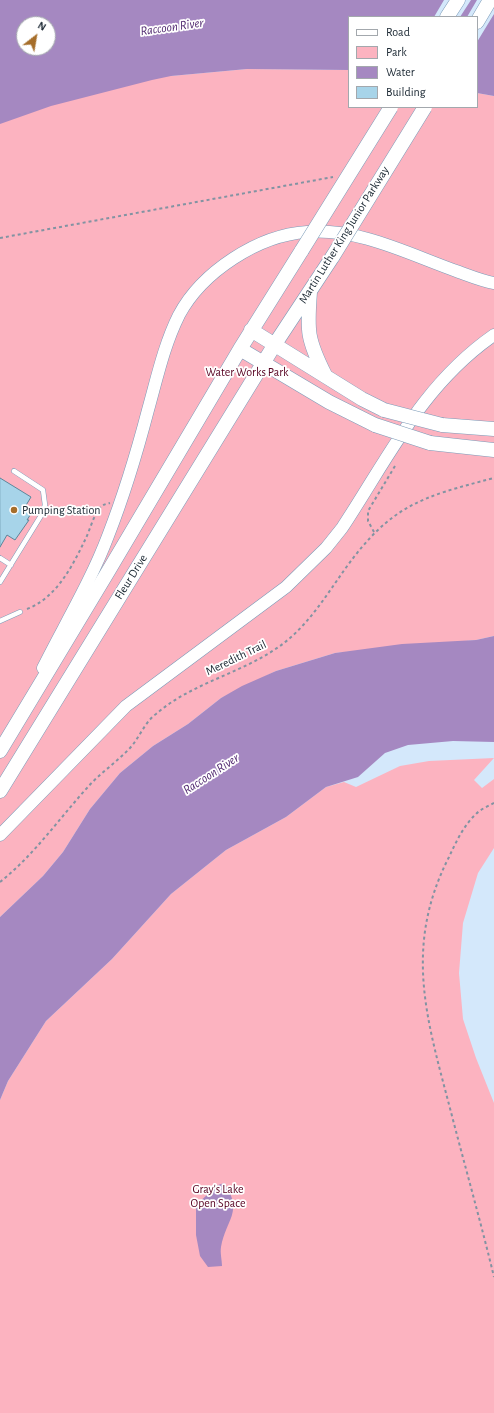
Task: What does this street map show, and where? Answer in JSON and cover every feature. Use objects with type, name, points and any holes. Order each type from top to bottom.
[{"type":"main road","points":[[448,16],[458,0]]},
{"type":"main road","points":[[478,20],[490,0]]},
{"type":"main road","points":[[390,108],[240,349],[329,402],[375,426],[430,443],[494,450]]},
{"type":"main road","name":"Martin Luther King Junior Parkway","points":[[263,363],[333,256],[424,108]]},
{"type":"main road","points":[[2,748],[94,569],[108,536],[121,500],[169,337],[180,313],[196,292],[212,276],[230,260],[252,246],[306,232],[362,237],[494,283]]},
{"type":"main road","points":[[310,290],[308,329],[310,344],[325,376]]},
{"type":"main road","points":[[251,330],[362,399],[384,410],[442,426],[494,429]]},
{"type":"main road","points":[[0,835],[126,706],[272,598],[305,570],[326,548],[342,528],[427,397],[461,361],[494,335]]},
{"type":"main road","name":"Fleur Drive","points":[[2,748],[240,349]]},
{"type":"main road","name":"Fleur Drive","points":[[0,791],[263,363]]},
{"type":"lane","points":[[0,582],[42,514],[45,505],[43,490],[14,471]]},
{"type":"lane","points":[[0,558],[11,565]]},
{"type":"lane","points":[[0,621],[20,612]]},
{"type":"path","points":[[0,238],[335,177]]},
{"type":"path","name":"Meredith Trail","points":[[0,882],[21,864],[88,787],[130,748],[148,721],[155,714],[182,695],[266,655],[290,638],[314,612],[365,541],[387,520],[415,502],[433,495],[494,478]]},
{"type":"path","points":[[20,612],[35,606],[49,596],[70,567],[85,540],[99,509],[104,504],[121,500]]},
{"type":"path","points":[[494,803],[477,813],[469,822],[446,862],[430,906],[422,962],[426,1010],[494,1277]]},
{"type":"green space","name":"Water Works Park","points":[[0,0],[36,16],[16,16],[16,56],[56,56],[56,25],[171,76],[247,69],[348,70],[348,108],[478,108],[478,93],[494,96],[494,636],[476,640],[335,653],[276,671],[221,698],[188,724],[153,746],[120,773],[90,809],[63,852],[43,876],[0,917]]},
{"type":"green space","name":"Gray's Lake Open Space","points":[[494,758],[474,780],[482,788],[494,779],[494,848],[478,873],[463,923],[459,973],[463,1019],[476,1058],[494,1103],[494,1413],[0,1413],[0,1100],[8,1081],[46,1021],[112,959],[171,894],[226,850],[286,817],[326,787],[344,782],[356,787],[400,766],[429,761]]},
{"type":"water","name":"Raccoon River","points":[[0,0],[494,0],[494,96],[478,93],[478,16],[348,16],[348,70],[247,69],[171,76],[51,106],[0,124]]},
{"type":"water","name":"Raccoon River","points":[[494,636],[494,742],[453,741],[408,745],[385,753],[358,777],[326,787],[286,817],[226,850],[171,894],[112,959],[46,1021],[8,1081],[0,1100],[0,917],[43,876],[63,852],[90,809],[120,773],[153,746],[188,724],[221,698],[242,686],[276,671],[335,653],[402,644],[476,640]]},
{"type":"water","points":[[224,1183],[233,1201],[232,1215],[223,1237],[221,1247],[222,1266],[208,1267],[200,1256],[196,1235],[196,1205],[218,1185]]},
{"type":"pier","points":[[444,0],[471,0],[461,16],[435,16]]},
{"type":"pier","points":[[477,0],[494,0],[494,14],[478,40],[478,16],[468,16]]},
{"type":"building","name":"Pumping Station","points":[[0,478],[31,497],[25,507],[32,512],[27,520],[29,520],[15,540],[7,535],[0,547]]},
{"type":"place","name":"Pumping Station","points":[[14,510]]}]
